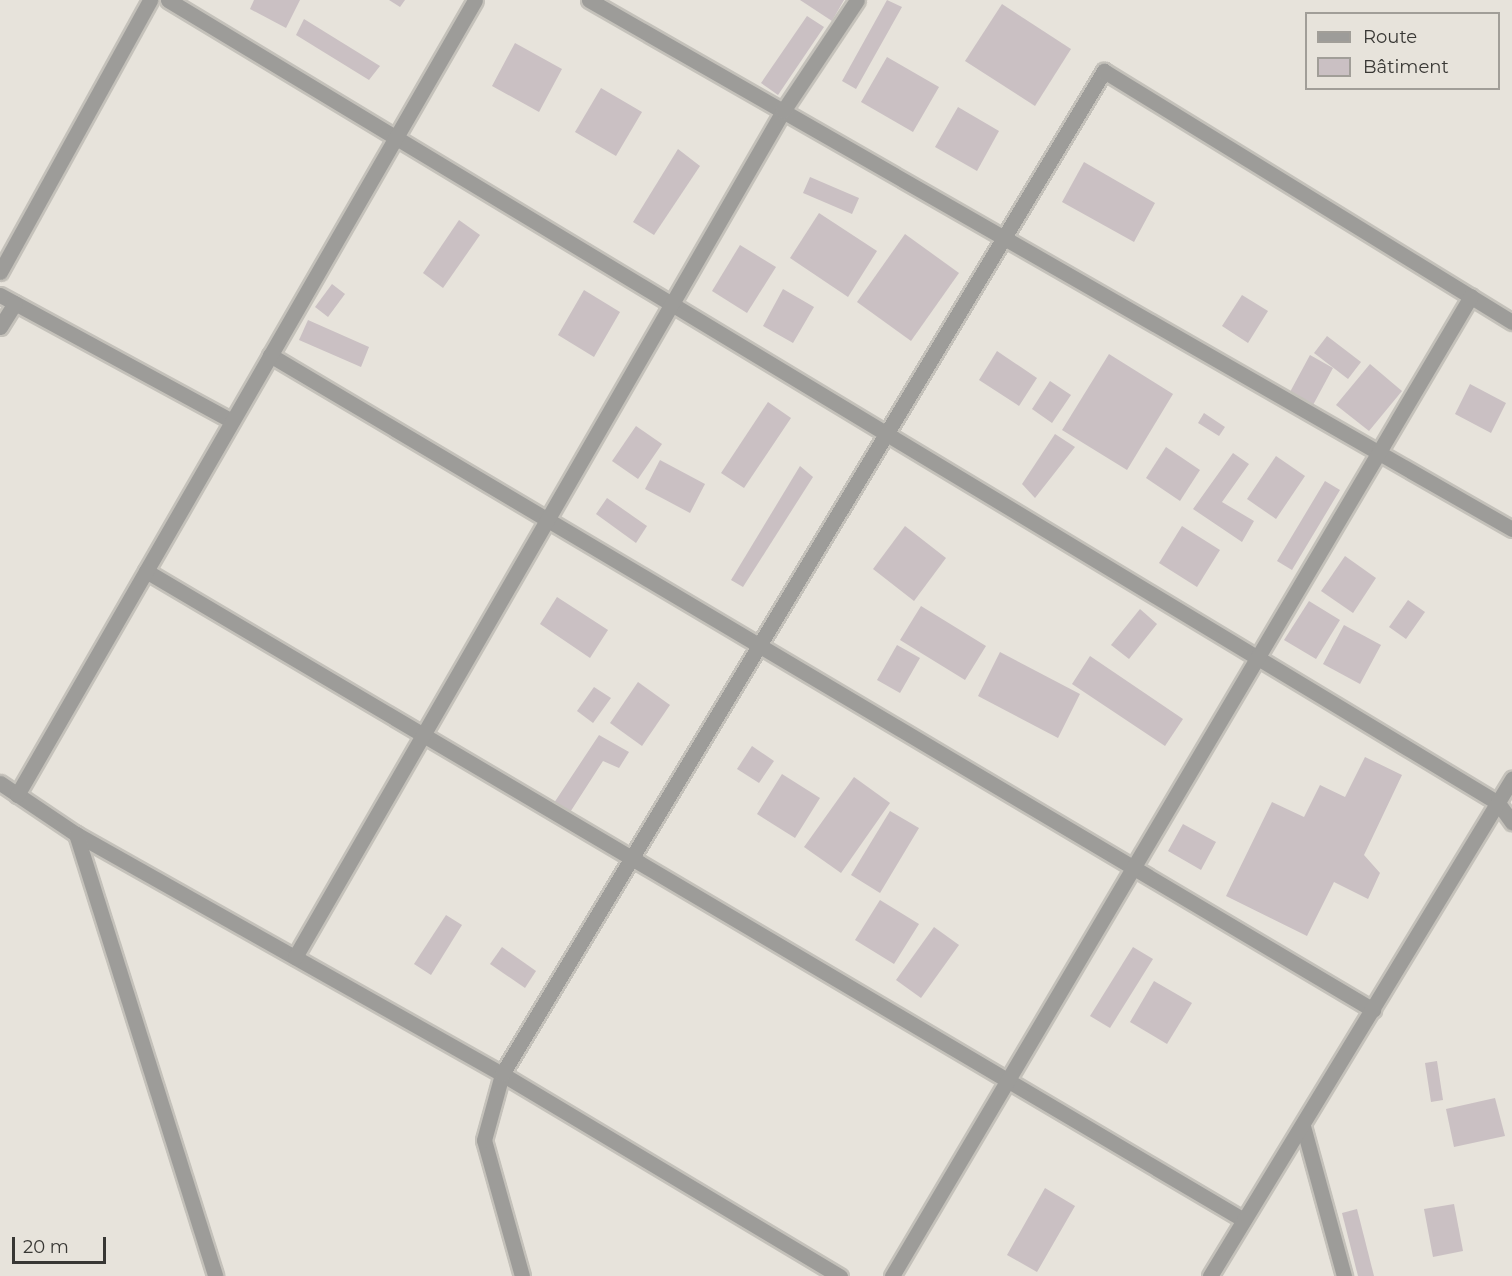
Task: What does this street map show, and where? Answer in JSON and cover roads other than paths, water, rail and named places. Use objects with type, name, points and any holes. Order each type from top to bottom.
[{"type":"street","points":[[0,272],[150,0]]},
{"type":"street","points":[[168,0],[394,140],[1498,803],[1512,822]]},
{"type":"street","points":[[17,795],[474,0]]},
{"type":"street","points":[[588,0],[1008,236],[1512,529]]},
{"type":"street","points":[[296,957],[783,111],[856,0]]},
{"type":"street","points":[[522,1276],[484,1140],[502,1074],[1008,236],[1104,71],[1512,322]]},
{"type":"street","points":[[0,295],[232,421]]},
{"type":"street","points":[[892,1276],[1471,296]]},
{"type":"street","points":[[0,327],[15,303]]},
{"type":"street","points":[[270,355],[1373,1010]]},
{"type":"street","points":[[146,571],[1244,1220]]},
{"type":"street","points":[[1210,1276],[1512,779]]},
{"type":"street","points":[[0,783],[76,834],[502,1074],[840,1276]]},
{"type":"street","points":[[76,834],[215,1276]]},
{"type":"street","points":[[1303,1126],[1344,1276]]}]
